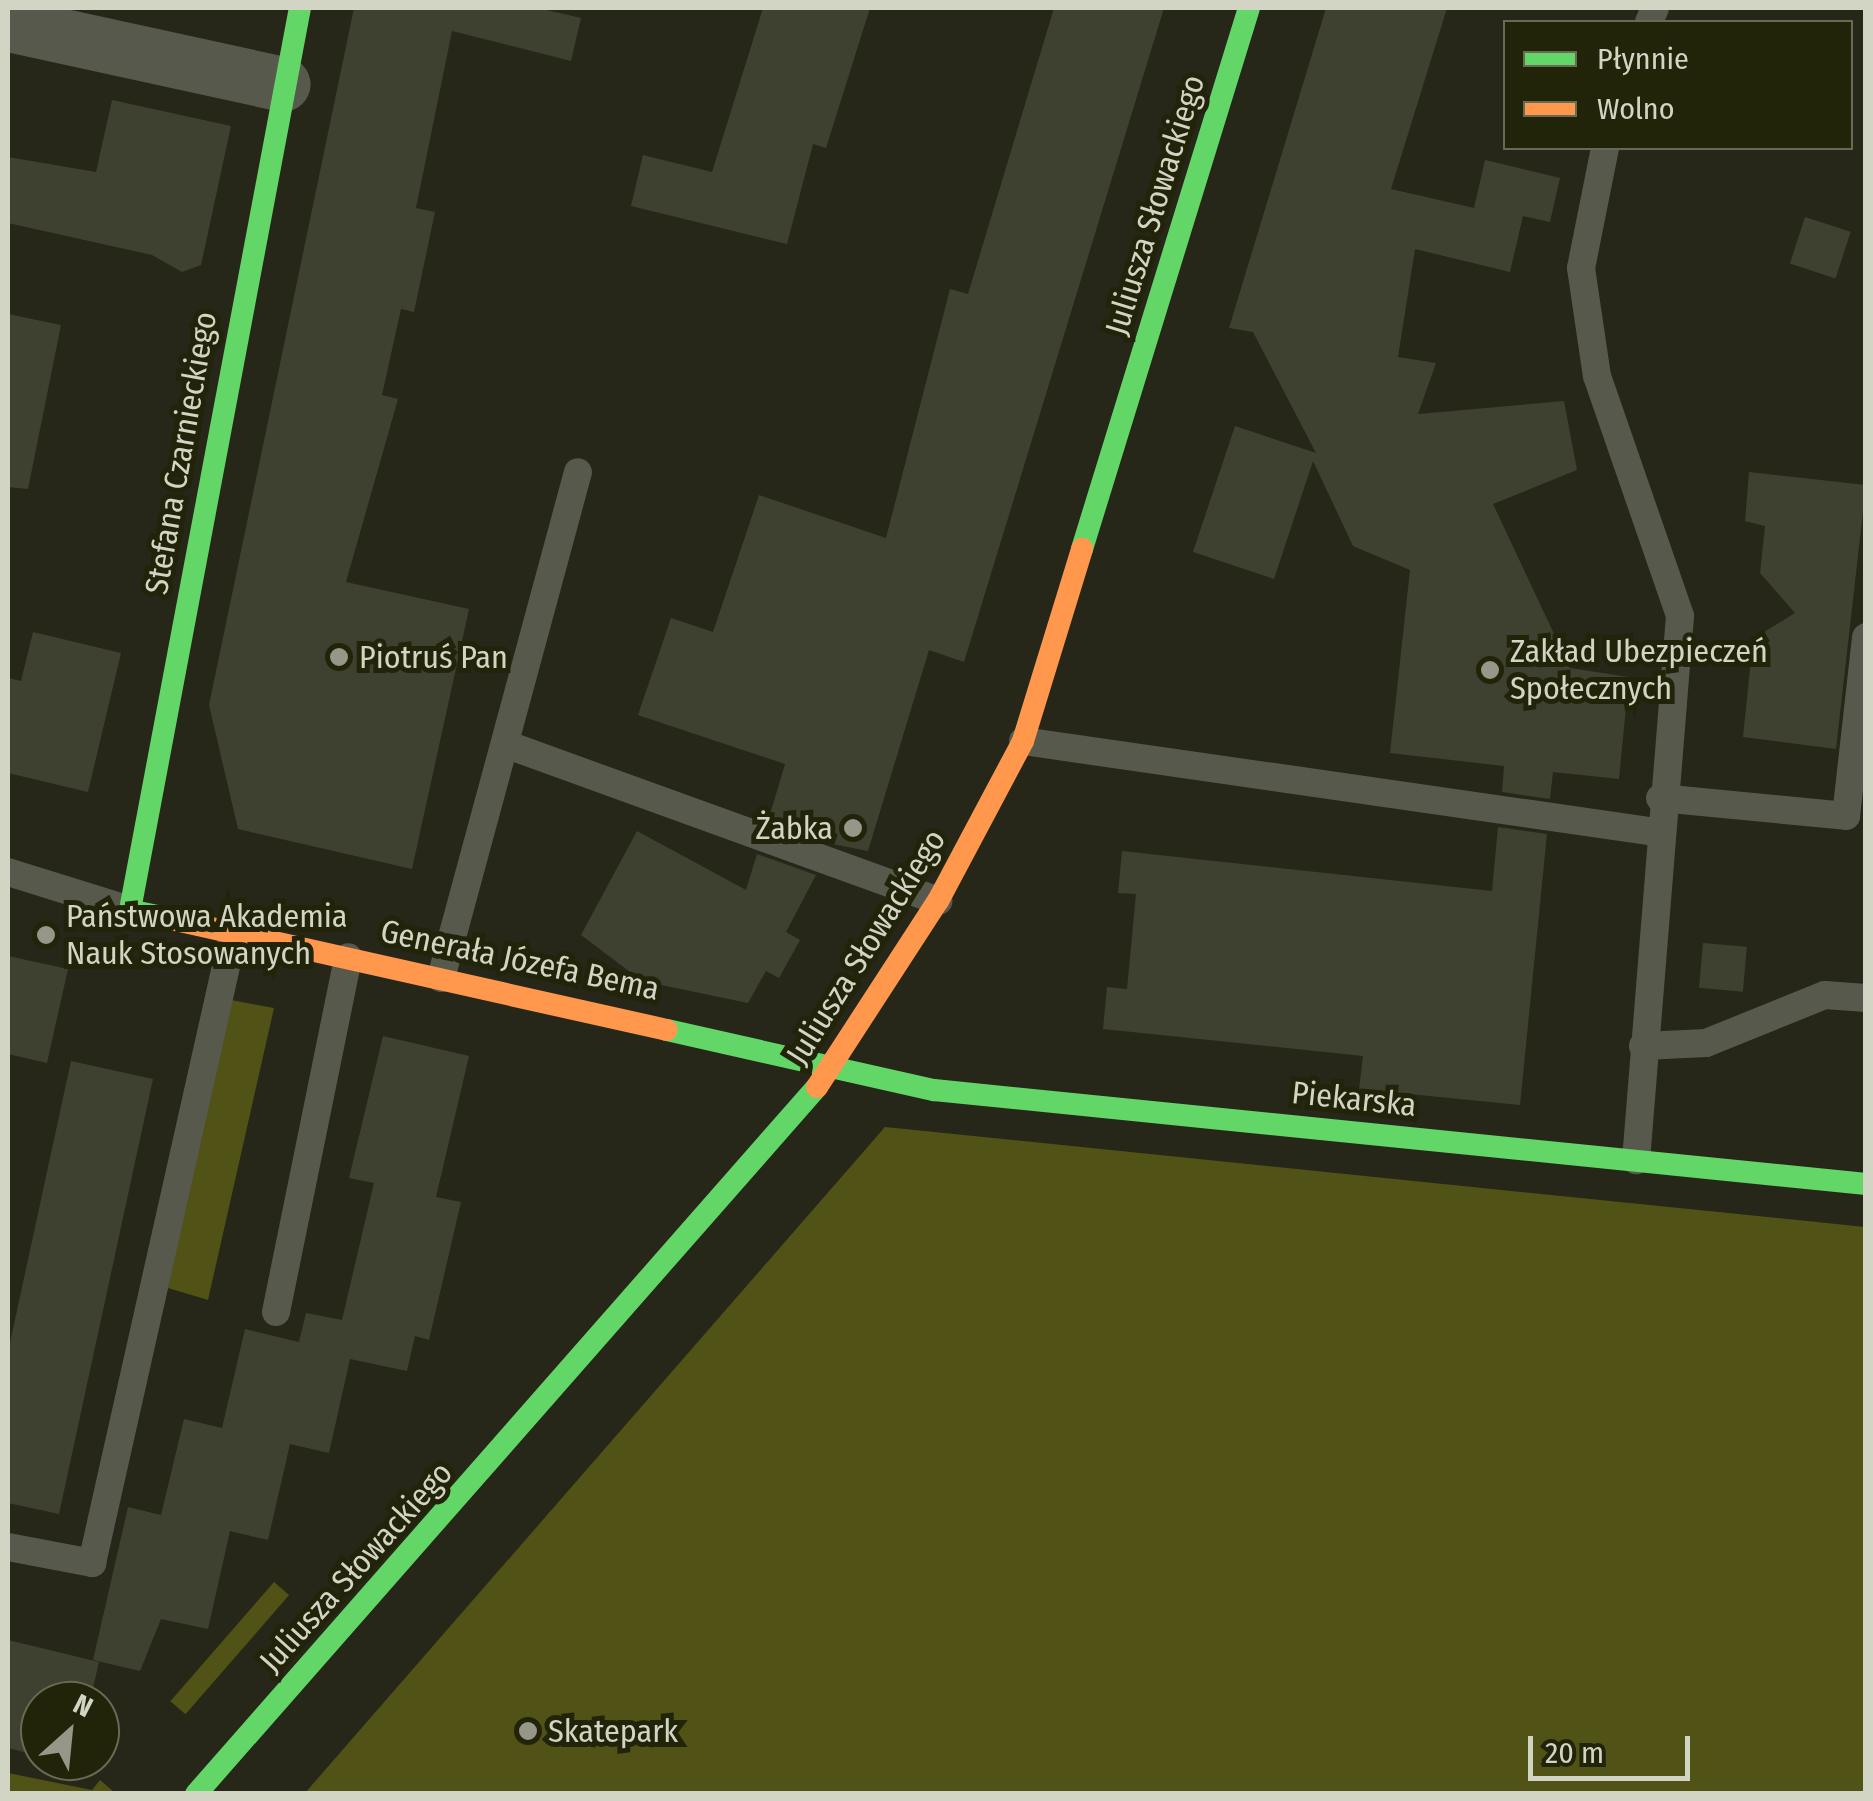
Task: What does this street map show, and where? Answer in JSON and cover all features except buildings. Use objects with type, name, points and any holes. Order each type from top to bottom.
[{"type":"street","name":"Stefana Czarnieckiego","points":[[130,910],[300,8]]},
{"type":"street","name":"Juliusza Słowackiego","points":[[196,1794],[838,1063],[938,901],[1023,742],[1249,8]]},
{"type":"street","points":[[8,24],[283,84]]},
{"type":"street","name":"Generała Józefa Bema","points":[[130,910],[838,1063]]},
{"type":"street","name":"Piekarska","points":[[838,1063],[934,1090],[1866,1184]]},
{"type":"lane","points":[[1606,150],[1580,268],[1595,359],[1636,509],[1680,616],[1656,832],[1636,1160]]},
{"type":"lane","points":[[441,978],[578,472]]},
{"type":"lane","points":[[1660,798],[1846,816],[1866,638]]},
{"type":"lane","points":[[1023,742],[1656,832]]},
{"type":"lane","points":[[505,744],[938,901]]},
{"type":"lane","points":[[8,872],[130,910]]},
{"type":"lane","points":[[8,1547],[92,1563],[234,932]]},
{"type":"lane","points":[[276,1312],[348,957]]},
{"type":"lane","points":[[1643,1046],[1706,1042],[1825,994],[1866,998]]},
{"type":"shaded area","points":[[226,999],[274,1008],[208,1300],[168,1288]]},
{"type":"shaded area","points":[[885,1127],[1865,1227],[1865,1793],[305,1793]]},
{"type":"shaded area","points":[[274,1582],[289,1595],[185,1714],[170,1701]]},
{"type":"shaded area","points":[[8,1773],[20,1775],[20,1781],[48,1781],[92,1790],[101,1781],[113,1791],[8,1793]]},
{"type":"traffic: fast","points":[[162,917],[130,910],[300,8]]},
{"type":"traffic: fast","points":[[1082,549],[1249,8]]},
{"type":"traffic: fast","points":[[667,1030],[934,1090],[1866,1184]]},
{"type":"traffic: fast","points":[[196,1794],[817,1087]]},
{"type":"traffic: slow","points":[[817,1087],[938,901],[1023,741],[1082,549]]},
{"type":"traffic: slow","points":[[162,917],[667,1030]]},
{"type":"place","name":"Piotruś Pan","points":[[339,657]]},
{"type":"place","name":"Zakład Ubezpieczeń Społecznych","points":[[1490,670]]},
{"type":"place","name":"Żabka","points":[[853,828]]},
{"type":"place","name":"Państwowa Akademia Nauk Stosowanych","points":[[46,935]]},
{"type":"place","name":"Skatepark","points":[[528,1731]]}]
